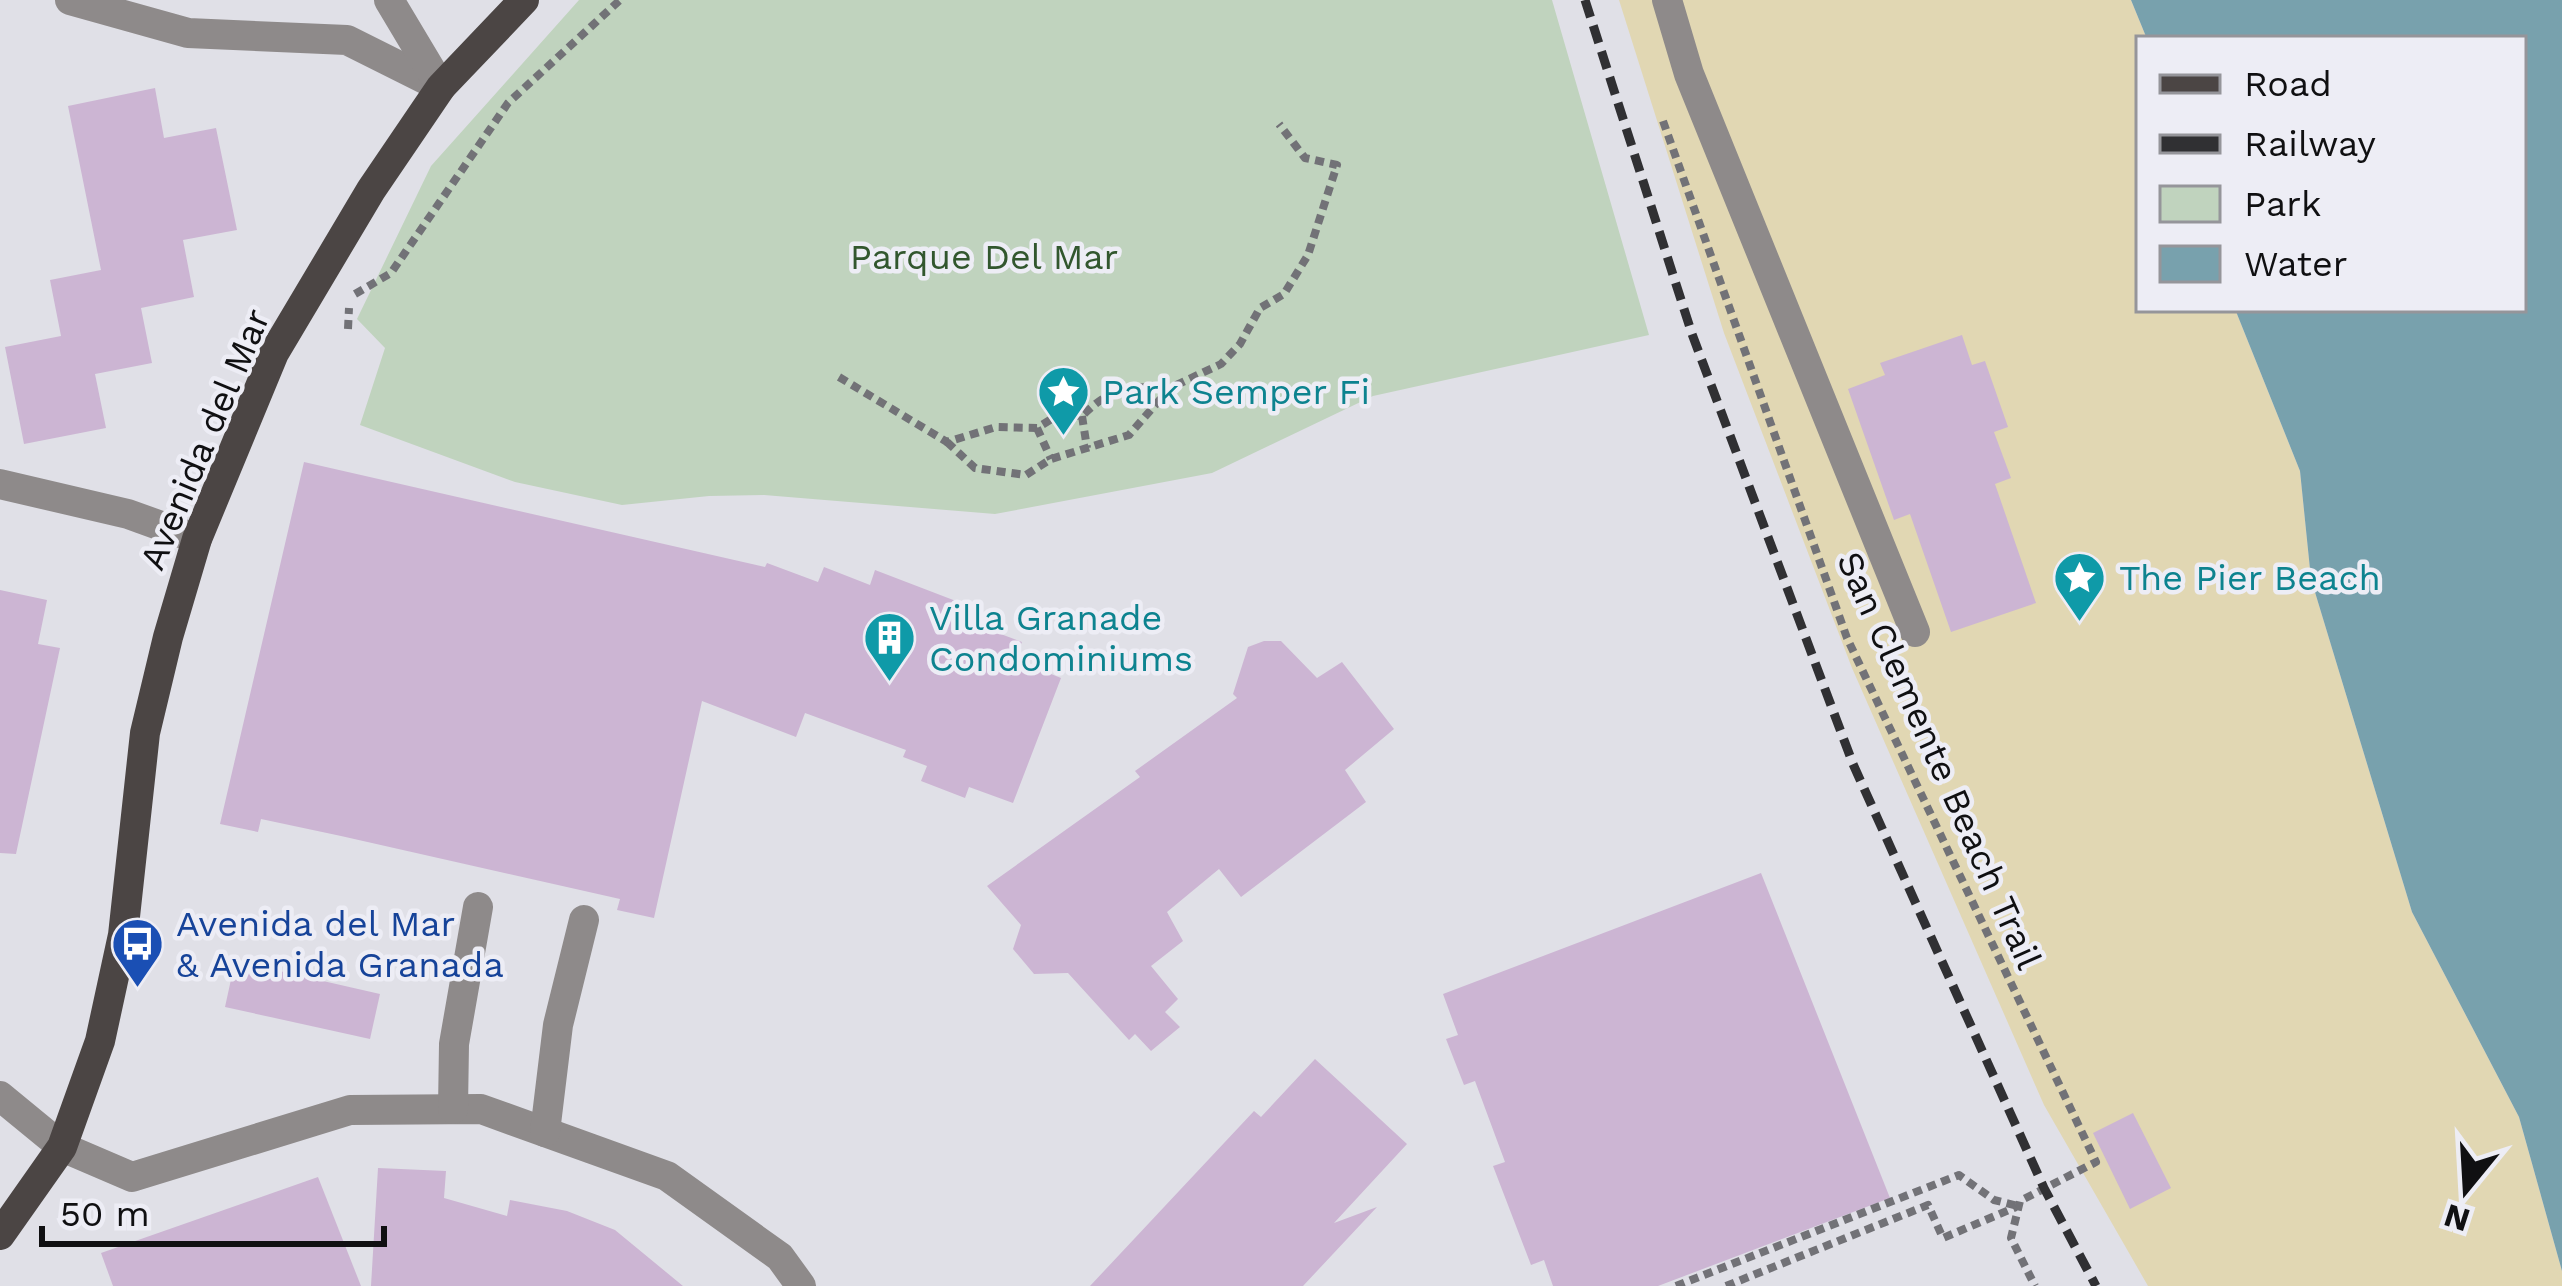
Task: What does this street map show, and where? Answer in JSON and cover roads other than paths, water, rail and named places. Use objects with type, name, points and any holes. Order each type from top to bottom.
[{"type":"main road","name":"Avenida del Mar","points":[[0,1235],[62,1148],[100,1041],[123,935],[145,733],[196,539],[274,352],[370,190],[441,87],[524,0]]},
{"type":"street","points":[[70,0],[188,33],[347,40],[441,87]]},
{"type":"street","points":[[389,0],[441,87]]},
{"type":"street","points":[[1667,0],[1689,74],[1915,632]]},
{"type":"street","points":[[0,484],[128,514],[196,539]]},
{"type":"street","points":[[453,1109],[454,1044],[478,907]]},
{"type":"street","points":[[545,1132],[558,1025],[584,920]]},
{"type":"street","points":[[0,1096],[62,1148],[131,1177],[350,1110],[481,1109],[667,1176],[780,1257],[793,1282]]},
{"type":"water","points":[[2131,0],[2562,0],[2562,1271],[2519,1117],[2412,912],[2311,579],[2300,471],[2236,312],[2526,312],[2526,36],[2146,36]]},
{"type":"railway","points":[[1585,0],[1692,334],[1853,764],[2044,1188],[2096,1286]]},
{"type":"place","name":"Park Semper Fi","points":[[1063,437]]},
{"type":"place","name":"The Pier Beach","points":[[2080,623]]},
{"type":"place","name":"Villa Granade Condominiums","points":[[890,684]]},
{"type":"place","name":"Avenida del Mar & Avenida Granada","points":[[137,990]]},
{"type":"park label","name":"Parque Del Mar","points":[[984,256]]}]
